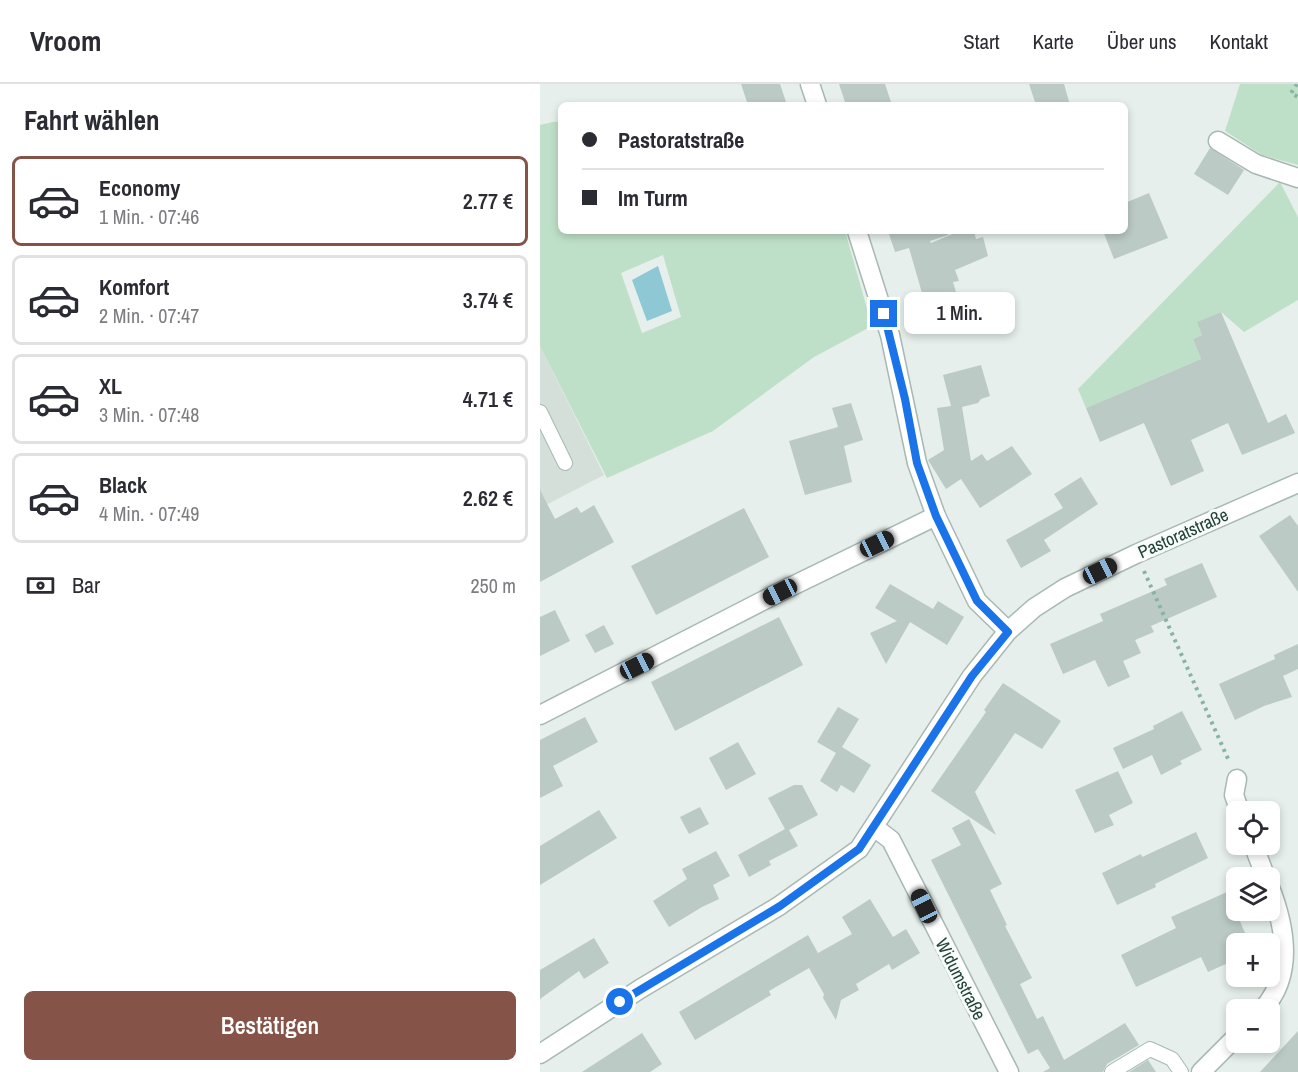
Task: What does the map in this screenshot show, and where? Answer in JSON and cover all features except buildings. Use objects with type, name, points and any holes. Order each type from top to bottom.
[{"type":"street","points":[[810,84],[816,102]]},
{"type":"street","points":[[1218,141],[1256,164],[1298,178]]},
{"type":"street","points":[[858,234],[890,335],[917,463],[936,516],[977,601],[1008,632]]},
{"type":"street","name":"Pastoratstraße","points":[[540,1054],[640,989],[780,906],[859,849],[972,676],[1008,632],[1034,608],[1065,588],[1136,554],[1298,483]]},
{"type":"street","points":[[540,715],[780,592],[936,516]]},
{"type":"street","points":[[1236,801],[1234,795],[1237,779]]},
{"type":"street","name":"Widumstraße","points":[[874,827],[891,840],[1009,1072]]},
{"type":"street","points":[[1270,999],[1282,980],[1284,940],[1280,921]]},
{"type":"street","points":[[1201,1072],[1226,1047]]},
{"type":"lane","points":[[540,412],[565,463]]},
{"type":"lane","points":[[1112,1072],[1150,1049],[1172,1059],[1181,1072]]},
{"type":"path","points":[[1297,84],[1291,93],[1298,97]]},
{"type":"path","points":[[1136,554],[1237,779]]},
{"type":"shaded area","points":[[540,346],[604,475],[540,508]]},
{"type":"green space","points":[[1240,84],[1298,84],[1298,165],[1262,155],[1225,131]]},
{"type":"green space","points":[[553,122],[558,122],[558,234],[846,234],[872,326],[814,357],[713,431],[607,478],[540,346],[540,125]],"holes":[[[663,255],[681,317],[642,333],[621,273]]]},
{"type":"green space","points":[[1280,182],[1298,217],[1298,300],[1244,332],[1221,312],[1198,322],[1202,335],[1193,339],[1201,359],[1086,408],[1078,389]]},
{"type":"water","points":[[658,266],[672,311],[647,321],[632,280]]},
{"type":"route","points":[[620,1002],[780,906],[859,849],[972,676],[1008,632],[977,601],[936,516],[917,463],[905,399],[884,314]]}]
